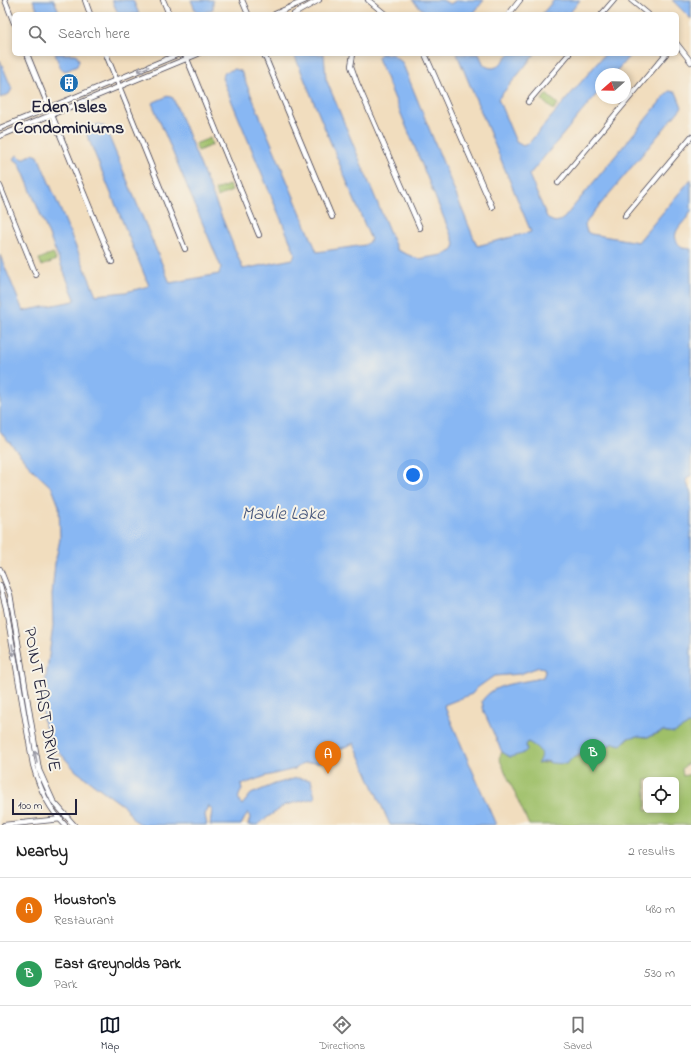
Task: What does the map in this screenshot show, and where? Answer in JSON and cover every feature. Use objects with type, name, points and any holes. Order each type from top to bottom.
[{"type":"street","points":[[5,0],[12,18]]},
{"type":"street","points":[[84,0],[89,12]]},
{"type":"street","points":[[163,0],[168,12]]},
{"type":"street","points":[[242,0],[247,12]]},
{"type":"street","points":[[279,12],[306,0]]},
{"type":"street","points":[[298,12],[320,0]]},
{"type":"street","points":[[368,0],[382,12]]},
{"type":"street","points":[[511,12],[520,0]]},
{"type":"street","points":[[604,12],[614,0]]},
{"type":"street","points":[[631,0],[646,12]]},
{"type":"street","points":[[679,47],[691,62]]},
{"type":"street","points":[[28,56],[112,262]]},
{"type":"street","points":[[107,56],[185,249]]},
{"type":"street","points":[[0,128],[174,56]]},
{"type":"street","points":[[0,136],[119,87],[186,56],[259,235]]},
{"type":"street","points":[[265,56],[332,217]]},
{"type":"street","points":[[353,56],[351,66],[357,83],[420,228]]},
{"type":"street","points":[[426,56],[492,207]]},
{"type":"street","points":[[528,102],[567,56]]},
{"type":"street","points":[[558,183],[664,56]]},
{"type":"street","points":[[625,216],[691,137]]},
{"type":"street","points":[[0,186],[36,275]]},
{"type":"street","name":"POINT EAST DRIVE","points":[[0,569],[10,594],[39,770],[49,794],[65,816],[74,825]]},
{"type":"street","name":"POINT EAST DRIVE","points":[[0,584],[6,608],[33,766],[42,790],[60,820],[65,825]]},
{"type":"street","points":[[4,825],[60,820],[65,816]]},
{"type":"green space","points":[[546,94],[558,104],[553,110],[542,100]]},
{"type":"green space","points":[[210,138],[212,145],[198,151],[195,144]]},
{"type":"green space","points":[[229,185],[232,191],[217,197],[215,190]]},
{"type":"green space","points":[[53,253],[56,260],[42,266],[39,259]]},
{"type":"green space","points":[[691,723],[691,760],[682,769],[683,776],[691,774],[691,825],[529,825],[499,758],[502,752],[510,757],[528,742],[540,750],[541,756],[538,764],[578,757],[592,750],[606,748],[613,743],[626,741],[633,736],[647,737],[663,731],[674,732]]},
{"type":"water","points":[[33,0],[54,0],[59,12],[38,12]]},
{"type":"water","points":[[112,0],[133,0],[138,12],[117,12]]},
{"type":"water","points":[[191,0],[213,0],[213,9],[206,12],[196,12]]},
{"type":"water","points":[[412,0],[442,0],[450,4],[457,0],[484,0],[475,12],[425,12]]},
{"type":"water","points":[[554,0],[580,0],[571,12],[544,12]]},
{"type":"water","points":[[672,0],[691,0],[691,19]]},
{"type":"water","points":[[56,56],[77,56],[79,60],[77,66],[66,71],[61,69]]},
{"type":"water","name":"Maule Lake","points":[[295,56],[324,56],[326,79],[397,250],[418,259],[443,255],[452,251],[455,245],[378,58],[379,56],[394,56],[402,62],[477,246],[531,232],[458,56],[480,56],[484,65],[492,68],[501,64],[507,56],[533,56],[498,99],[516,142],[523,146],[529,143],[603,56],[629,56],[619,68],[595,68],[595,96],[529,175],[547,217],[553,221],[560,221],[564,218],[669,91],[676,92],[682,107],[589,218],[585,225],[587,232],[591,234],[638,242],[691,179],[691,211],[678,228],[676,237],[677,242],[682,248],[691,249],[691,475],[686,480],[691,494],[691,723],[674,733],[663,731],[648,737],[637,736],[628,738],[621,745],[613,743],[598,750],[573,757],[566,764],[551,763],[547,761],[537,764],[541,757],[540,751],[528,742],[526,745],[527,750],[522,754],[510,757],[502,752],[484,712],[482,701],[487,695],[501,686],[543,677],[545,672],[544,668],[539,667],[520,674],[494,676],[477,688],[472,694],[444,705],[496,825],[390,825],[354,743],[333,752],[321,762],[304,763],[295,769],[266,776],[241,785],[242,790],[239,801],[242,805],[251,794],[275,784],[297,778],[311,780],[315,798],[285,805],[257,825],[248,825],[250,818],[248,812],[241,825],[210,825],[212,810],[208,805],[205,815],[207,825],[142,825],[134,820],[125,807],[76,771],[52,744],[43,721],[45,685],[53,626],[52,595],[55,563],[60,539],[59,506],[52,488],[32,469],[0,431],[0,255],[23,311],[74,301],[75,299],[24,174],[19,163],[14,159],[17,155],[23,159],[33,154],[38,156],[96,295],[126,292],[149,286],[87,135],[89,128],[99,124],[105,127],[170,283],[219,274],[221,267],[152,103],[168,96],[173,98],[243,269],[293,259],[295,253],[222,78],[225,72],[235,69],[241,71],[317,252],[365,245],[371,240]]},
{"type":"water","points":[[0,60],[12,89],[9,94],[0,98]]},
{"type":"place","name":"Eden Isles Condominiums","points":[[69,83]]},
{"type":"place","name":"East Greynolds Park","points":[[593,772]]},
{"type":"place","name":"Houston's","points":[[328,774]]}]
